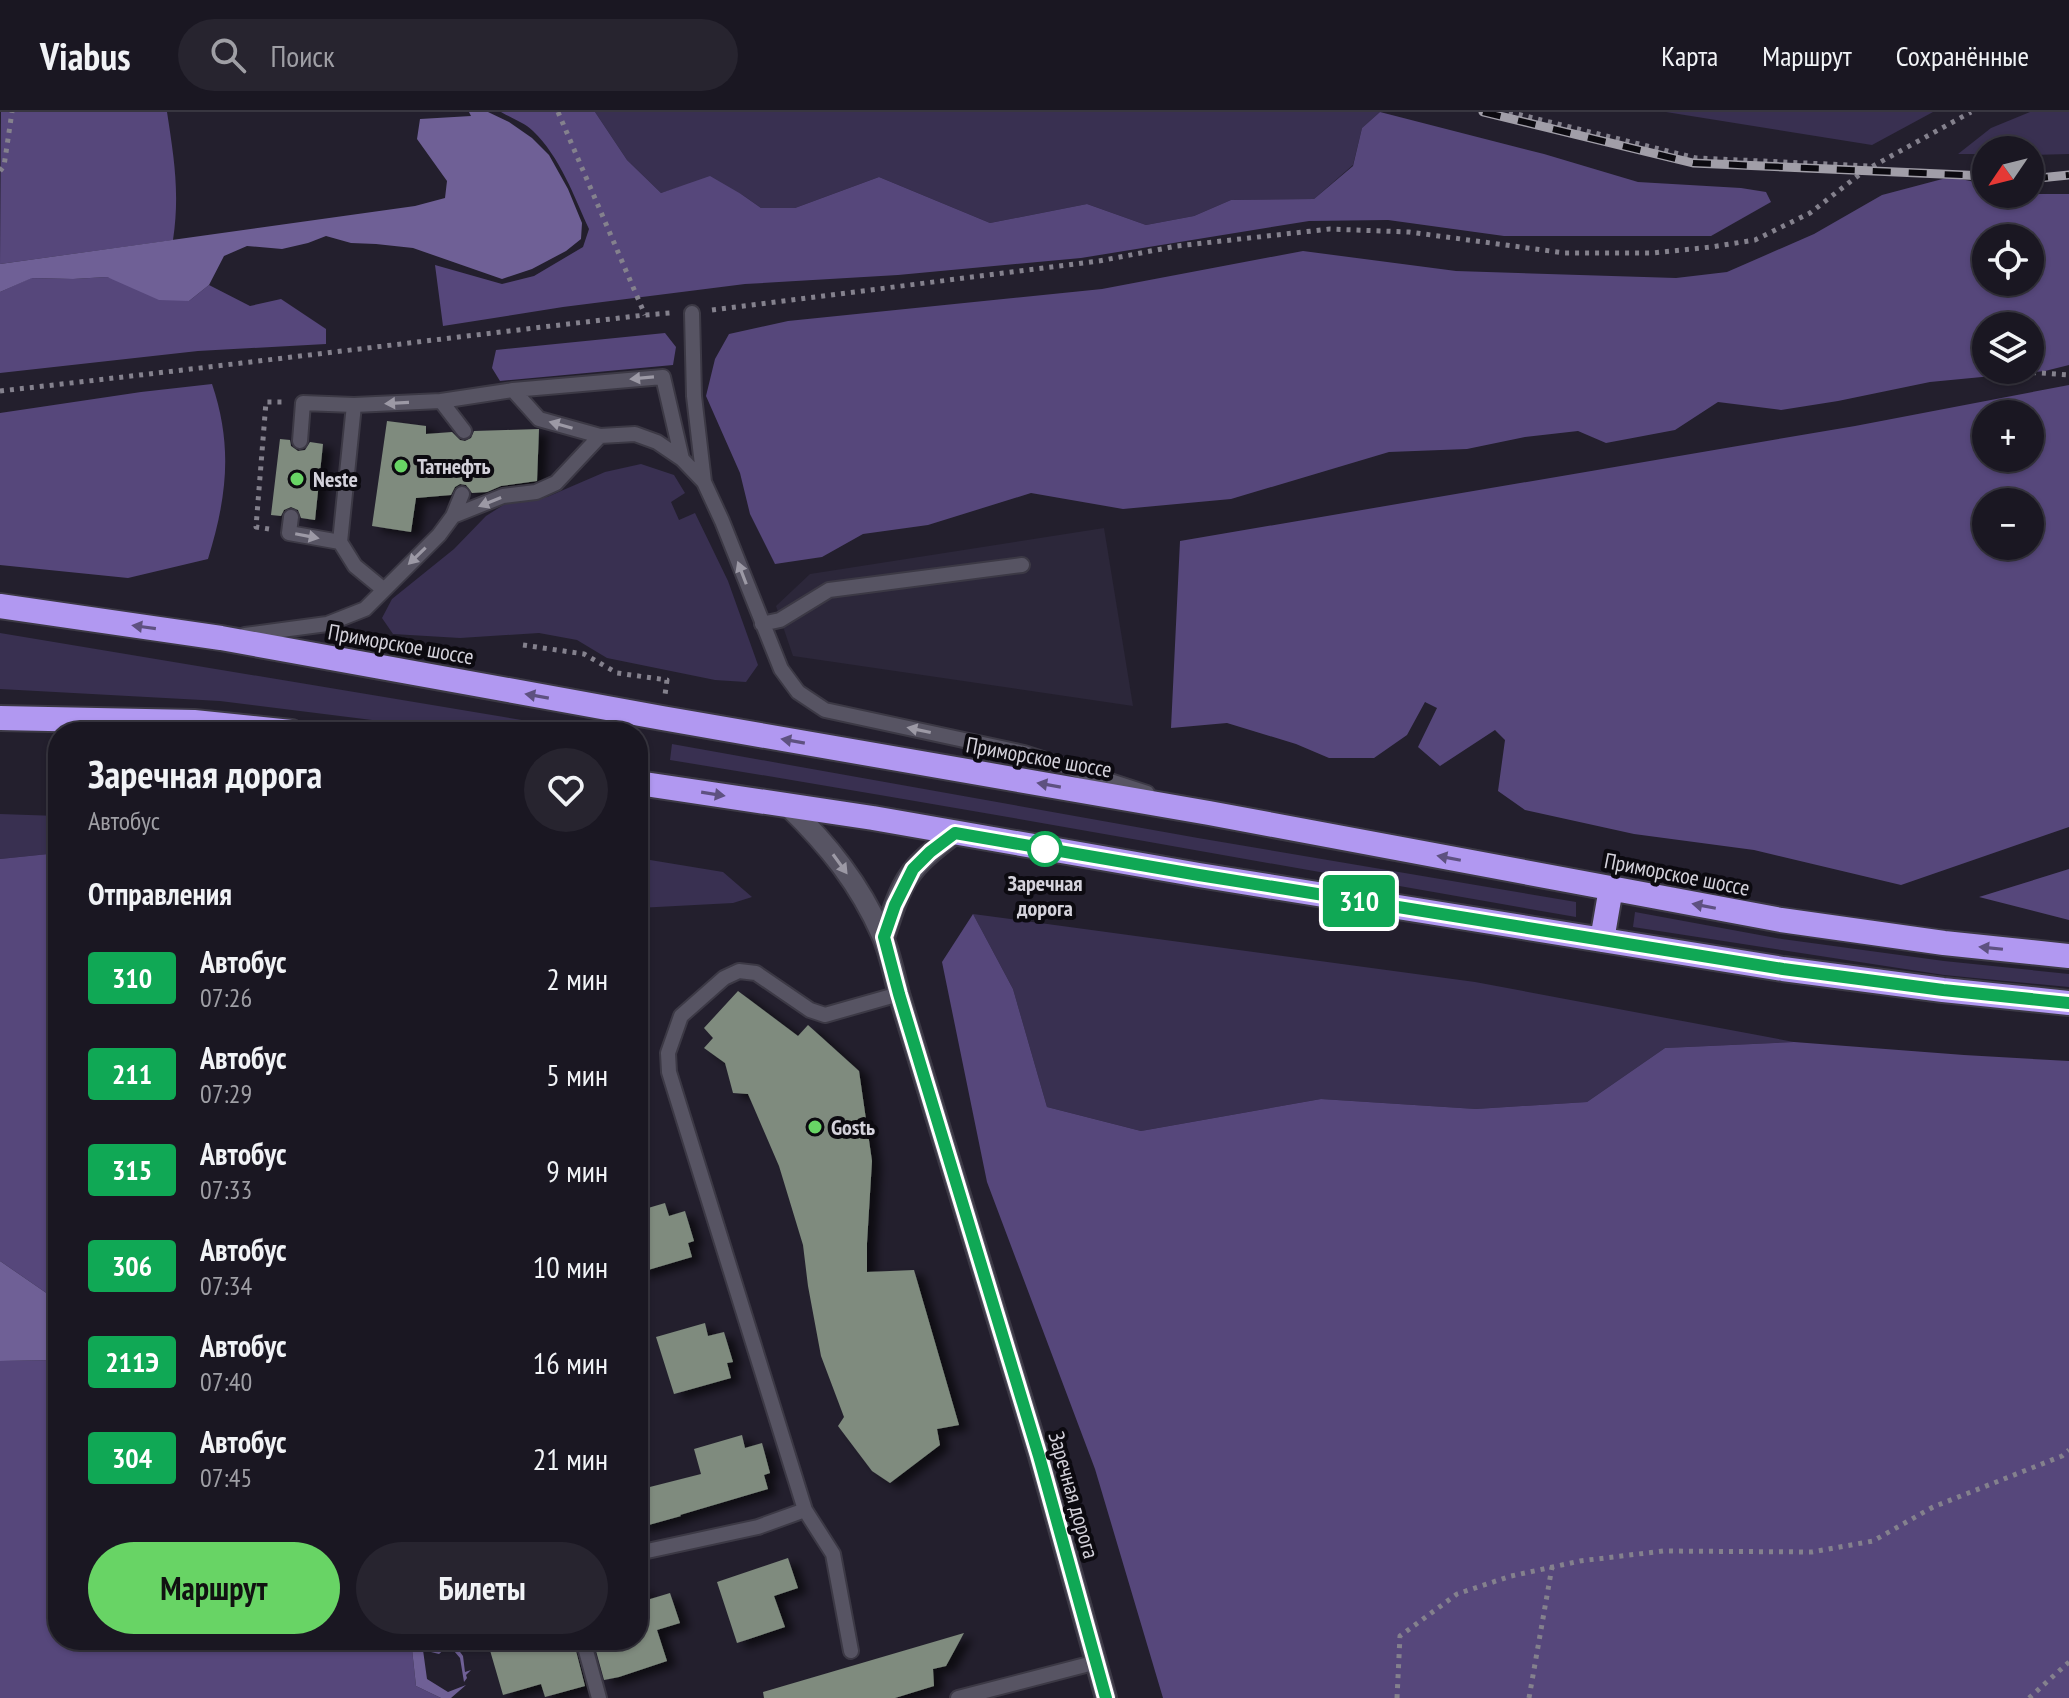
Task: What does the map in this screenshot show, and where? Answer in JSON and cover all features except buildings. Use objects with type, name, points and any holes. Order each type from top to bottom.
[{"type":"highway","name":"Приморское шоссе","points":[[0,606],[221,638],[1209,813],[1796,922],[1944,943],[2069,956]]},
{"type":"highway","points":[[0,718],[194,722]]},
{"type":"highway","points":[[648,785],[1783,969],[2069,1003]]},
{"type":"highway","points":[[1602,940],[1611,888]]},
{"type":"street","name":"Заречная дорога","points":[[788,806],[820,837],[841,864],[863,896],[884,937],[1034,1441],[1106,1698]]},
{"type":"street","points":[[884,937],[895,905],[913,869],[955,833]]},
{"type":"lane","points":[[692,313],[694,396],[704,482],[781,669],[798,692],[825,710],[1024,753],[1209,813]]},
{"type":"lane","points":[[300,441],[303,403],[354,405],[441,401],[513,390],[663,377],[682,459]]},
{"type":"lane","points":[[513,390],[539,419],[600,436],[635,434],[657,442],[682,459],[704,482]]},
{"type":"lane","points":[[441,401],[464,431]]},
{"type":"lane","points":[[354,405],[340,542],[355,566],[383,589]]},
{"type":"lane","points":[[453,516],[503,496],[536,492],[556,483],[600,436]]},
{"type":"lane","points":[[221,638],[327,624],[365,609],[439,535],[453,516],[462,494]]},
{"type":"lane","points":[[291,517],[289,533],[340,542]]},
{"type":"lane","points":[[762,624],[780,620],[829,590],[1022,565]]},
{"type":"lane","points":[[851,1651],[833,1554],[805,1510],[669,1072],[668,1053],[681,1016],[724,978],[739,971],[756,973],[810,1010],[825,1015],[899,994]]},
{"type":"lane","points":[[648,1551],[758,1527],[805,1510]]},
{"type":"lane","points":[[586,1650],[599,1698]]},
{"type":"lane","points":[[958,1698],[1097,1662]]},
{"type":"path","points":[[0,171],[4,166],[12,112]]},
{"type":"path","points":[[558,112],[645,315]]},
{"type":"path","points":[[1509,112],[1696,158],[1872,166]]},
{"type":"path","points":[[0,391],[645,315],[692,313],[1099,261],[1177,246],[1330,229],[1409,232],[1565,253],[1652,253],[1711,247],[1755,240],[1810,213],[1872,166],[1971,112]]},
{"type":"path","points":[[2044,373],[2069,375]]},
{"type":"path","points":[[289,533],[256,527],[266,402],[303,403]]},
{"type":"path","points":[[1397,1698],[1400,1636],[1457,1594],[1511,1576],[1580,1561],[1663,1551],[1812,1552],[1873,1541],[1933,1507],[2062,1456],[2069,1450]]},
{"type":"path","points":[[1529,1698],[1552,1567]]},
{"type":"path","points":[[2029,1698],[2069,1662]]},
{"type":"shaded area","points":[[1,112],[167,112],[176,191],[173,240],[0,264]]},
{"type":"shaded area","points":[[469,112],[488,112],[509,122],[549,155],[582,223],[581,239],[566,251],[532,269],[502,279],[413,248],[351,243],[326,236],[282,249],[247,246],[224,256],[209,285],[189,301],[159,300],[107,277],[32,278],[0,292],[0,264],[415,206],[445,198],[447,181],[417,139],[420,119],[471,116]]},
{"type":"shaded area","points":[[501,112],[595,112],[627,160],[661,193],[710,176],[761,208],[795,208],[879,177],[990,223],[1087,204],[1146,225],[1194,216],[1231,200],[1314,199],[1353,166],[1362,128],[1380,112],[1544,154],[1638,182],[1741,188],[1766,192],[1771,202],[1711,236],[1504,236],[1388,220],[1309,221],[1081,258],[898,275],[745,284],[443,326],[435,265],[502,284],[534,276],[583,247],[589,229],[566,177],[543,141],[526,126]]},
{"type":"shaded area","points":[[595,112],[1380,112],[1362,128],[1353,165],[1314,199],[1231,200],[1194,216],[1146,225],[1087,204],[990,223],[879,177],[795,208],[761,208],[741,194],[683,186],[661,193],[627,160]]},
{"type":"shaded area","points":[[1666,112],[1933,112],[1872,145]]},
{"type":"shaded area","points":[[2030,112],[2069,112],[2069,154],[2044,155],[2044,136],[1981,136],[1991,128]]},
{"type":"shaded area","points":[[1972,143],[1972,154],[1958,154]]},
{"type":"shaded area","points":[[1950,177],[1972,181],[1972,208],[2044,208],[2044,194],[2069,194],[2069,365],[2044,371],[2044,312],[1972,312],[1972,378],[1930,382],[1781,410],[1718,402],[1675,430],[1606,443],[1578,431],[1525,437],[1467,449],[1389,452],[1231,499],[1123,509],[1031,493],[928,525],[863,534],[822,557],[775,564],[750,514],[740,473],[706,396],[715,359],[729,334],[788,321],[1102,289],[1303,251],[1456,271],[1676,278],[1727,272],[1814,234],[1882,195]]},
{"type":"shaded area","points":[[107,277],[189,301],[209,285],[250,306],[281,299],[326,329],[326,344],[198,351],[0,373],[0,292],[31,278]]},
{"type":"shaded area","points":[[665,333],[676,347],[673,365],[500,381],[492,368],[496,350]]},
{"type":"shaded area","points":[[212,384],[223,429],[225,472],[220,514],[208,559],[128,578],[0,565],[0,413]]},
{"type":"shaded area","points":[[2069,385],[2069,827],[1901,885],[1754,850],[1634,834],[1525,810],[1498,791],[1505,740],[1495,730],[1440,766],[1418,747],[1437,708],[1425,702],[1407,735],[1374,758],[1329,758],[1296,744],[1227,723],[1171,728],[1180,541],[1972,404],[1972,472],[2044,472],[2044,400],[1991,400]]},
{"type":"shaded area","points":[[641,464],[674,475],[685,493],[671,502],[679,520],[695,513],[728,581],[758,665],[746,682],[715,680],[607,658],[577,640],[539,633],[460,638],[393,634],[382,618],[392,599],[454,549],[486,516],[508,502],[547,497],[605,472]]},
{"type":"shaded area","points":[[1104,528],[1133,706],[793,656],[776,606],[810,574]]},
{"type":"shaded area","points":[[0,633],[534,722],[388,722],[220,701],[0,689]]},
{"type":"shaded area","points":[[672,744],[1576,902],[1576,917],[670,760]]},
{"type":"shaded area","points":[[0,814],[48,816],[48,854],[0,859]]},
{"type":"shaded area","points":[[48,854],[48,1294],[0,1261],[0,859]]},
{"type":"shaded area","points":[[648,860],[723,872],[752,897],[733,903],[648,907]]},
{"type":"shaded area","points":[[2069,869],[2069,920],[1979,897]]},
{"type":"shaded area","points":[[1635,912],[1782,939],[2069,974],[2069,987],[1944,975],[1633,927]]},
{"type":"shaded area","points":[[973,914],[1475,982],[1794,1042],[1665,1048],[1587,1102],[1476,1109],[1321,1099],[1141,1131],[1047,1107],[1013,989]]},
{"type":"shaded area","points":[[973,914],[1013,989],[1047,1107],[1141,1131],[1321,1099],[1476,1109],[1587,1102],[1665,1048],[1794,1042],[2069,1061],[2069,1698],[1163,1698],[1095,1469],[987,1182],[942,962]]},
{"type":"shaded area","points":[[0,1261],[48,1294],[48,1360],[0,1361]]},
{"type":"shaded area","points":[[48,1360],[48,1650],[412,1650],[416,1686],[441,1698],[0,1698],[0,1361]]},
{"type":"shaded area","points":[[412,1650],[423,1650],[427,1679],[448,1692],[466,1685],[451,1698],[441,1698],[416,1686]]},
{"type":"shaded area","points":[[423,1650],[443,1650],[439,1654]]},
{"type":"shaded area","points":[[453,1650],[459,1650],[463,1656],[465,1672],[471,1670],[464,1682],[460,1658]]},
{"type":"railway","points":[[1483,112],[1693,163],[1972,175]]},
{"type":"railway","points":[[2044,178],[2069,175]]},
{"type":"bus line","name":"310","points":[[1106,1698],[1039,1456],[884,937],[895,905],[913,869],[955,833],[1783,969],[2069,1003]]},
{"type":"place","name":"Татнефть","points":[[401,466]]},
{"type":"place","name":"Neste","points":[[297,479]]},
{"type":"place","name":"Заречная дорога","points":[[1045,849]]},
{"type":"place","name":"Gostь","points":[[815,1127]]}]
